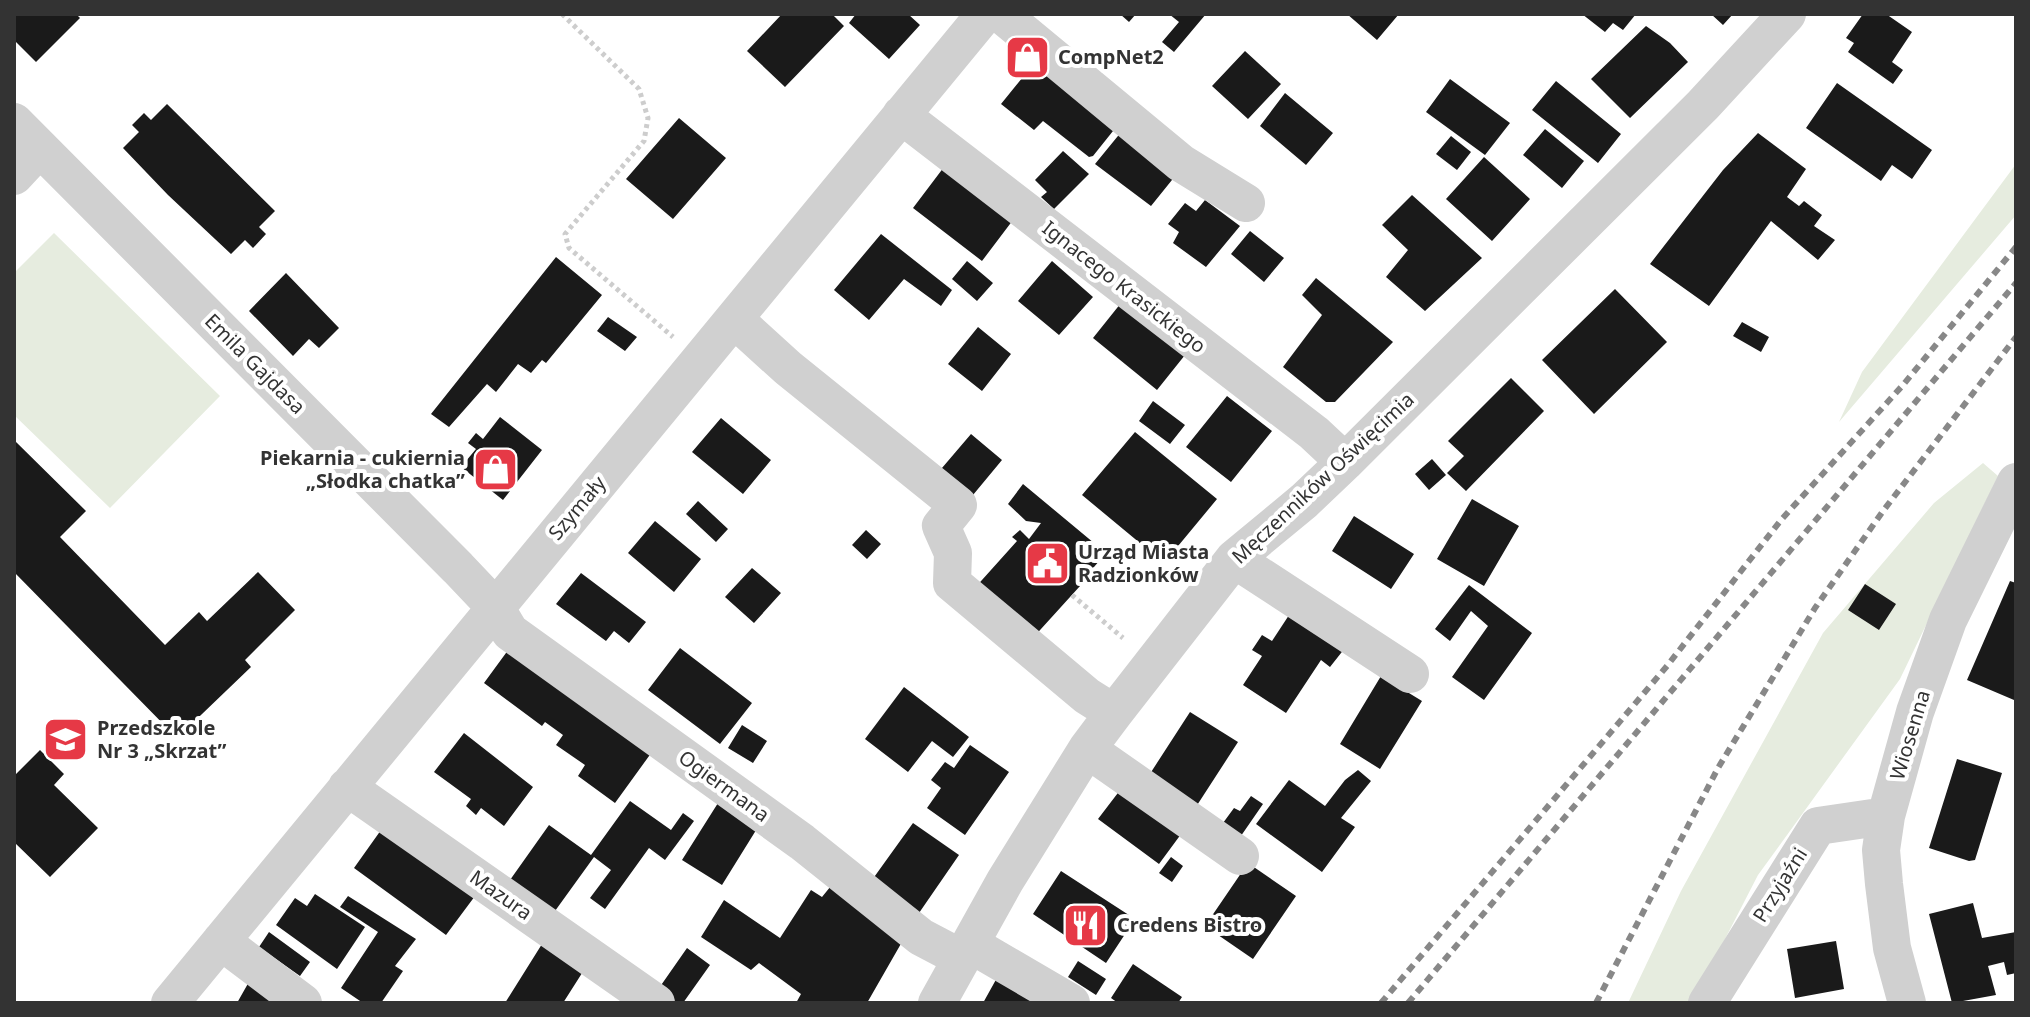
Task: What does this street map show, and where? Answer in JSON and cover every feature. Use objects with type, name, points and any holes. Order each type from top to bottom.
[{"type":"street","name":"Szymały","points":[[170,1003],[985,14]]},
{"type":"street","points":[[1001,14],[1181,163],[1246,203]]},
{"type":"street","name":"Męczenników Oświęcimia","points":[[937,1003],[1087,749],[1234,559],[1345,462],[1703,105],[1787,14]]},
{"type":"street","name":"Ignacego Krasickiego","points":[[901,115],[1314,433],[1345,462]]},
{"type":"street","points":[[14,176],[27,135]]},
{"type":"street","name":"Emila Gajdasa","points":[[27,135],[495,607]]},
{"type":"street","points":[[734,319],[788,368],[958,505],[941,526],[953,553],[952,583],[1087,696],[1114,713]]},
{"type":"street","name":"Wiosenna","points":[[1907,1003],[1892,948],[1884,884],[1881,850],[1886,816],[1915,712],[1948,620],[2016,482]]},
{"type":"street","points":[[1234,559],[1410,674]]},
{"type":"street","name":"Ogiermana","points":[[495,607],[510,632],[802,842],[921,937],[966,951],[1071,1003]]},
{"type":"street","points":[[1087,749],[1240,856]]},
{"type":"street","name":"Mazura","points":[[347,787],[656,1003]]},
{"type":"street","name":"Przyjaźni","points":[[1707,1003],[1818,826],[1886,816]]},
{"type":"street","points":[[221,941],[303,1003]]},
{"type":"path","points":[[562,14],[639,89],[648,118],[644,141],[565,234],[569,248],[699,360]]},
{"type":"path","points":[[1072,595],[1123,638]]},
{"type":"shaded area","points":[[2016,164],[2016,215],[1839,422],[1862,372]]},
{"type":"shaded area","points":[[54,233],[220,396],[110,508],[14,415],[14,273]]},
{"type":"shaded area","points":[[1983,463],[1998,476],[1900,679],[1758,875],[1692,1003],[1628,1003],[1681,891],[1823,633],[1934,503]]},
{"type":"building","points":[[14,14],[76,14],[80,18],[36,62],[14,40]]},
{"type":"building","points":[[782,14],[832,14],[844,26],[785,87],[747,51]]},
{"type":"building","points":[[856,14],[908,14],[920,25],[889,59],[849,23]]},
{"type":"building","points":[[1120,14],[1136,14],[1129,22]]},
{"type":"building","points":[[1169,14],[1206,14],[1174,52],[1162,42],[1179,22]]},
{"type":"building","points":[[1347,14],[1399,14],[1377,40]]},
{"type":"building","points":[[1582,14],[1636,14],[1623,30],[1613,23],[1605,32]]},
{"type":"building","points":[[1711,14],[1733,14],[1723,25]]},
{"type":"building","points":[[1863,14],[1886,14],[1912,32],[1892,62],[1903,70],[1893,84],[1848,52],[1854,43],[1846,38]]},
{"type":"building","points":[[1646,26],[1670,43],[1688,62],[1630,118],[1591,79]]},
{"type":"building","points":[[1245,51],[1281,84],[1248,119],[1212,86]]},
{"type":"building","points":[[1036,61],[1117,126],[1093,156],[1089,157],[1043,121],[1034,130],[1001,104]]},
{"type":"building","points":[[1450,79],[1510,123],[1485,155],[1426,112]]},
{"type":"building","points":[[1556,81],[1621,134],[1598,163],[1532,110]]},
{"type":"building","points":[[1837,83],[1932,150],[1912,179],[1892,165],[1881,181],[1806,128]]},
{"type":"building","points":[[1285,93],[1333,133],[1306,165],[1260,126]]},
{"type":"building","points":[[167,104],[275,211],[259,227],[266,234],[253,248],[245,240],[231,254],[123,148],[139,132],[132,125],[144,113],[151,120]]},
{"type":"building","points":[[679,118],[726,158],[673,219],[626,179]]},
{"type":"building","points":[[1545,129],[1584,161],[1562,188],[1523,155]]},
{"type":"building","points":[[1122,131],[1176,175],[1151,206],[1095,164]]},
{"type":"building","points":[[1758,133],[1806,169],[1787,197],[1799,206],[1804,201],[1822,215],[1814,226],[1835,240],[1818,260],[1771,221],[1709,306],[1650,264],[1723,170]]},
{"type":"building","points":[[1451,136],[1471,152],[1457,170],[1436,154]]},
{"type":"building","points":[[1063,151],[1089,174],[1054,209],[1041,197],[1047,192],[1035,180]]},
{"type":"building","points":[[1484,157],[1530,199],[1492,241],[1446,199]]},
{"type":"building","points":[[944,167],[1013,220],[982,261],[913,208]]},
{"type":"building","points":[[1412,195],[1482,258],[1425,311],[1386,277],[1408,250],[1382,225]]},
{"type":"building","points":[[1205,200],[1240,226],[1206,267],[1173,243],[1179,232],[1168,224],[1185,203],[1196,211]]},
{"type":"building","points":[[1250,231],[1284,258],[1264,282],[1231,254]]},
{"type":"building","points":[[881,234],[952,290],[941,306],[904,279],[869,320],[834,290]]},
{"type":"building","points":[[556,257],[602,295],[546,363],[542,360],[531,373],[518,364],[496,392],[487,384],[449,427],[431,414]]},
{"type":"building","points":[[967,261],[993,283],[977,301],[952,279]]},
{"type":"building","points":[[1052,261],[1093,297],[1059,335],[1018,301]]},
{"type":"building","points":[[286,273],[339,328],[319,348],[309,339],[293,356],[249,311]]},
{"type":"building","points":[[1316,278],[1393,342],[1335,402],[1326,402],[1283,367],[1322,315],[1302,295]]},
{"type":"building","points":[[1615,289],[1667,342],[1594,414],[1542,360]]},
{"type":"building","points":[[1121,303],[1185,355],[1157,390],[1093,338]]},
{"type":"building","points":[[608,317],[637,337],[625,351],[597,331]]},
{"type":"building","points":[[1742,322],[1769,337],[1761,352],[1733,336]]},
{"type":"building","points":[[978,327],[1011,354],[982,391],[948,364]]},
{"type":"building","points":[[1511,378],[1544,411],[1466,491],[1447,473],[1464,456],[1448,441]]},
{"type":"building","points":[[1227,396],[1272,431],[1231,482],[1186,447]]},
{"type":"building","points":[[1153,401],[1185,425],[1170,444],[1139,421]]},
{"type":"building","points":[[500,417],[542,450],[503,500],[461,467],[476,449],[468,443],[476,433],[483,439]]},
{"type":"building","points":[[721,418],[771,460],[743,494],[692,452]]},
{"type":"building","points":[[1135,432],[1217,499],[1164,563],[1082,495]]},
{"type":"building","points":[[971,434],[1002,460],[968,501],[936,475]]},
{"type":"building","points":[[14,440],[86,511],[60,537],[165,645],[199,612],[207,621],[258,572],[295,610],[245,660],[251,667],[177,738],[14,572]]},
{"type":"building","points":[[1432,459],[1446,475],[1429,490],[1415,474]]},
{"type":"building","name":"Urząd Miasta Radzionków","points":[[1023,484],[1106,553],[1031,640],[973,590],[1017,541],[1012,537],[1020,530],[1029,539],[1041,523],[1026,521],[1008,504]]},
{"type":"building","points":[[1472,499],[1519,526],[1484,586],[1437,559]]},
{"type":"building","points":[[698,501],[728,529],[716,542],[686,514]]},
{"type":"building","points":[[1354,516],[1414,554],[1391,589],[1332,551]]},
{"type":"building","points":[[655,521],[701,559],[674,592],[628,553]]},
{"type":"building","points":[[866,530],[881,544],[867,559],[852,545]]},
{"type":"building","points":[[752,568],[781,593],[754,623],[725,597]]},
{"type":"building","points":[[581,573],[646,622],[629,643],[614,631],[606,641],[556,604]]},
{"type":"building","points":[[2010,581],[2016,583],[2014,700],[1967,680]]},
{"type":"building","points":[[1865,584],[1896,604],[1879,630],[1848,610]]},
{"type":"building","points":[[1469,585],[1532,633],[1484,700],[1452,677],[1488,626],[1471,611],[1450,641],[1435,629]]},
{"type":"building","points":[[1293,609],[1345,648],[1330,667],[1321,660],[1286,713],[1243,685],[1262,656],[1252,650],[1262,635],[1272,641]]},
{"type":"building","points":[[514,642],[657,745],[615,803],[578,776],[585,765],[556,745],[563,735],[545,722],[542,726],[484,683]]},
{"type":"building","points":[[680,648],[752,703],[720,744],[648,690]]},
{"type":"building","points":[[1381,676],[1422,701],[1380,769],[1340,744]]},
{"type":"building","points":[[904,687],[969,737],[953,757],[932,741],[908,772],[865,739]]},
{"type":"building","points":[[1190,712],[1238,742],[1192,813],[1144,783]]},
{"type":"building","points":[[742,725],[767,741],[753,763],[728,748]]},
{"type":"building","points":[[464,733],[533,787],[504,826],[481,808],[476,815],[466,806],[471,799],[434,772]]},
{"type":"building","points":[[970,745],[1009,772],[965,835],[927,808],[941,788],[931,780],[945,762],[954,768]]},
{"type":"building","points":[[40,750],[64,774],[54,785],[98,828],[50,877],[14,842],[14,776]]},
{"type":"building","points":[[1957,759],[2002,773],[1975,860],[1969,861],[1929,848]]},
{"type":"building","points":[[1358,770],[1371,781],[1341,818],[1355,827],[1322,872],[1256,824],[1289,780],[1325,806],[1345,780]]},
{"type":"building","points":[[1127,781],[1187,826],[1159,864],[1098,819]]},
{"type":"building","points":[[1251,796],[1263,804],[1234,846],[1223,823],[1234,808],[1240,811]]},
{"type":"building","points":[[630,801],[671,830],[683,813],[694,821],[665,860],[649,848],[605,909],[590,898],[611,870],[594,857],[555,911],[510,880],[549,825],[591,855]]},
{"type":"building","points":[[718,803],[758,827],[722,885],[682,860]]},
{"type":"building","points":[[913,823],[959,855],[919,913],[872,880]]},
{"type":"building","points":[[381,830],[475,896],[446,935],[354,868]]},
{"type":"building","points":[[1171,857],[1183,866],[1172,882],[1159,873]]},
{"type":"building","points":[[1248,863],[1296,896],[1253,959],[1205,926]]},
{"type":"building","points":[[1061,871],[1135,919],[1106,963],[1033,914]]},
{"type":"building","points":[[839,876],[910,928],[867,1003],[796,1003],[801,994],[759,963],[751,970],[701,937],[724,900],[780,938],[811,890],[822,897]]},
{"type":"building","points":[[315,894],[365,927],[337,969],[276,925],[295,898],[307,906]]},
{"type":"building","points":[[348,896],[416,939],[395,966],[403,971],[381,1003],[363,1003],[341,988],[378,932],[340,907]]},
{"type":"building","points":[[1973,903],[1982,938],[2016,932],[2016,973],[2007,975],[2004,962],[1988,966],[1996,995],[1952,1003],[1929,914]]},
{"type":"building","points":[[269,932],[310,962],[300,976],[259,947]]},
{"type":"building","points":[[1836,941],[1844,989],[1795,998],[1787,949]]},
{"type":"building","points":[[542,944],[584,970],[563,1003],[505,1003]]},
{"type":"building","points":[[687,948],[710,965],[683,1003],[674,1003],[657,991]]},
{"type":"building","points":[[1078,961],[1106,979],[1096,995],[1068,977]]},
{"type":"building","points":[[1133,964],[1182,997],[1178,1003],[1118,1003],[1111,998]]},
{"type":"building","points":[[998,976],[1046,1003],[983,1003]]},
{"type":"building","points":[[250,980],[284,1003],[237,1003]]},
{"type":"railway","points":[[1381,1003],[1667,666],[1781,520],[1903,385],[2016,247]]},
{"type":"railway","points":[[1408,1003],[2016,283]]},
{"type":"railway","points":[[1596,1003],[1718,768],[1815,608],[1883,511],[2016,337]]},
{"type":"place","name":"CompNet2","points":[[1027,57]]},
{"type":"place","name":"Piekarnia - cukiernia „Słodka chatka”","points":[[496,469]]},
{"type":"place","name":"Urząd Miasta Radzionków","points":[[1047,563]]},
{"type":"place","name":"Przedszkole Nr 3 „Skrzat”","points":[[66,740]]},
{"type":"place","name":"Credens Bistro","points":[[1086,925]]}]
